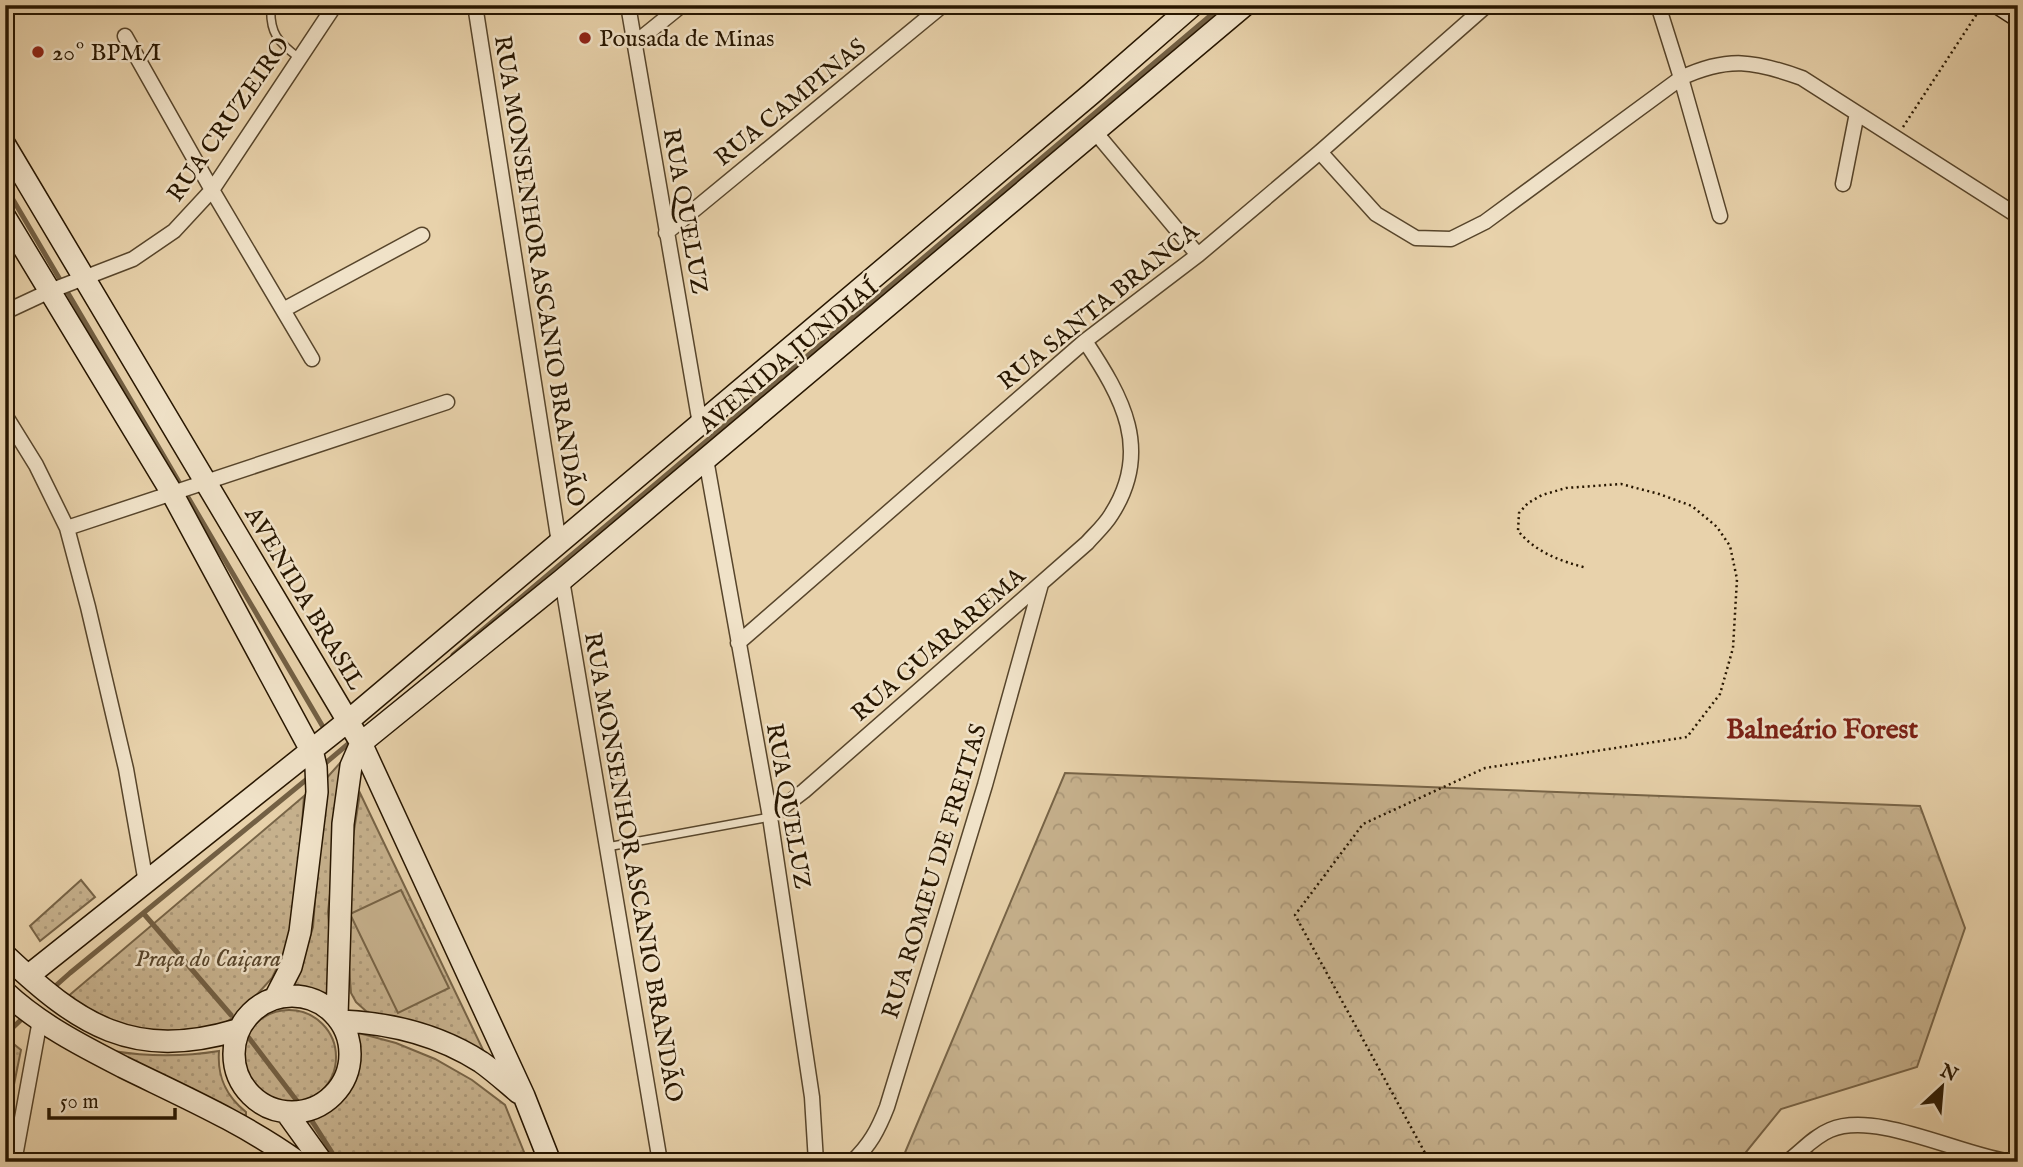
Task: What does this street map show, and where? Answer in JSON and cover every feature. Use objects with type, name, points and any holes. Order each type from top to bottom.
[{"type":"main road","name":"AVENIDA JUNDIAÍ","points":[[351,731],[559,543],[1193,5]]},
{"type":"main road","name":"AVENIDA JUNDIAÍ","points":[[32,979],[146,883],[316,752],[351,731],[562,580],[1245,5]]},
{"type":"main road","points":[[2001,5],[2018,16]]},
{"type":"main road","name":"AVENIDA BRASIL","points":[[5,145],[65,285],[187,488],[351,731],[524,1096],[550,1162]]},
{"type":"main road","name":"AVENIDA BRASIL","points":[[5,217],[65,285],[187,488],[316,752]]},
{"type":"main road","points":[[339,1018],[343,824],[351,766],[351,731]]},
{"type":"main road","points":[[275,998],[291,967],[300,932],[317,792],[316,752]]},
{"type":"main road","points":[[5,955],[57,1000],[92,1023],[112,1032],[143,1040],[186,1042],[237,1030]]},
{"type":"main road","points":[[7,994],[37,1017],[90,1050],[236,1123],[298,1162]]},
{"type":"main road","points":[[236,1123],[281,1111],[305,1111],[323,1103],[337,1090],[347,1073],[350,1054],[347,1032],[339,1018],[326,1006],[312,999],[293,996],[275,998],[259,1005],[237,1030],[233,1048],[234,1066],[241,1083],[253,1098],[281,1111],[322,1162]]},
{"type":"main road","points":[[339,1018],[410,1031],[444,1043],[480,1062],[524,1096]]},
{"type":"street","name":"RUA CRUZEIRO","points":[[5,312],[133,259],[174,231],[212,190],[335,5]]},
{"type":"street","name":"RUA MONSENHOR ASCANIO BRANDÃO","points":[[475,5],[559,543]]},
{"type":"street","name":"RUA QUELUZ","points":[[628,5],[700,424]]},
{"type":"street","points":[[635,43],[682,5]]},
{"type":"street","name":"RUA CAMPINAS","points":[[666,233],[943,5]]},
{"type":"street","name":"RUA SANTA BRANCA","points":[[738,643],[1085,341],[1198,255],[1487,5]]},
{"type":"street","points":[[1658,5],[1720,216]]},
{"type":"street","points":[[125,36],[312,359]]},
{"type":"street","points":[[1320,152],[1376,214],[1416,238],[1451,239],[1485,222],[1681,78],[1703,68],[1729,63],[1766,65],[1802,78],[2018,216]]},
{"type":"street","points":[[1843,184],[1857,113]]},
{"type":"street","points":[[1096,133],[1198,255]]},
{"type":"street","points":[[282,310],[422,235]]},
{"type":"street","name":"RUA GUARAREMA","points":[[770,817],[804,792],[1087,544],[1111,516],[1124,491],[1133,453],[1129,423],[1113,384],[1085,341]]},
{"type":"street","points":[[67,528],[447,402]]},
{"type":"street","points":[[5,415],[36,465],[67,528],[126,769],[146,883]]},
{"type":"street","name":"RUA QUELUZ","points":[[706,459],[770,817],[812,1097],[816,1162]]},
{"type":"street","name":"RUA MONSENHOR ASCANIO BRANDÃO","points":[[562,580],[660,1162]]},
{"type":"street","name":"RUA ROMEU DE FREITAS","points":[[852,1162],[868,1147],[877,1133],[887,1107],[985,785],[1041,584]]},
{"type":"street","points":[[14,1162],[37,1017]]},
{"type":"street","points":[[1787,1162],[1807,1157],[1817,1136],[1837,1127],[1859,1124],[2012,1162]]},
{"type":"lane","points":[[271,5],[270,24],[280,43],[299,59]]},
{"type":"lane","name":"RUA GUARAREMA","points":[[607,847],[770,817]]},
{"type":"path","points":[[1896,138],[1982,5]]},
{"type":"path","points":[[1430,1162],[1295,915],[1363,824],[1485,768],[1687,737],[1720,694],[1733,649],[1737,579],[1730,547],[1717,527],[1692,506],[1621,484],[1566,488],[1542,495],[1528,503],[1519,513],[1518,531],[1528,544],[1555,560],[1587,568]]},
{"type":"green space","name":"Praça do Caiçara","points":[[349,753],[343,776],[328,912],[334,1000],[306,988],[286,987],[306,949],[313,927],[324,781]]},
{"type":"green space","points":[[1065,773],[1920,806],[1965,928],[1917,1067],[1781,1109],[1738,1162],[901,1162]]},
{"type":"green space","name":"Praça do Caiçara","points":[[360,793],[485,1054],[367,1012],[351,993],[346,927],[349,862]]},
{"type":"green space","name":"Praça do Caiçara","points":[[304,796],[296,909],[288,945],[272,978],[241,1012],[222,1025],[168,1033],[114,1023],[66,998]]},
{"type":"green space","points":[[81,880],[95,897],[40,941],[30,926]]},
{"type":"green space","points":[[401,890],[449,988],[398,1013],[350,914]]},
{"type":"green space","name":"Praça do Caiçara","points":[[289,1010],[307,1014],[322,1024],[332,1039],[336,1057],[332,1075],[322,1090],[307,1100],[289,1104],[271,1100],[256,1090],[246,1075],[242,1057],[246,1039],[256,1024],[271,1014]]},
{"type":"green space","points":[[355,1032],[396,1043],[435,1059],[472,1080],[505,1105],[528,1162],[329,1162],[304,1124],[330,1109],[348,1088],[356,1062]]},
{"type":"green space","points":[[5,1037],[21,1050],[5,1129]]},
{"type":"green space","points":[[113,1051],[166,1056],[219,1051],[221,1078],[228,1093],[246,1115],[242,1115]]},
{"type":"waterway","points":[[453,655],[1223,5]]},
{"type":"waterway","points":[[5,186],[326,732]]},
{"type":"waterway","points":[[322,766],[354,739]]},
{"type":"waterway","points":[[52,989],[312,775]]},
{"type":"waterway","points":[[144,914],[231,1015]]},
{"type":"waterway","points":[[5,1035],[25,1016]]},
{"type":"waterway","points":[[249,1038],[297,1101]]},
{"type":"waterway","points":[[312,1121],[338,1162]]},
{"type":"place","name":"Pousada de Minas","points":[[585,38]]},
{"type":"place","name":"20º BPM/I","points":[[38,52]]},
{"type":"district","name":"Balneário Forest","points":[[1822,728]]}]
